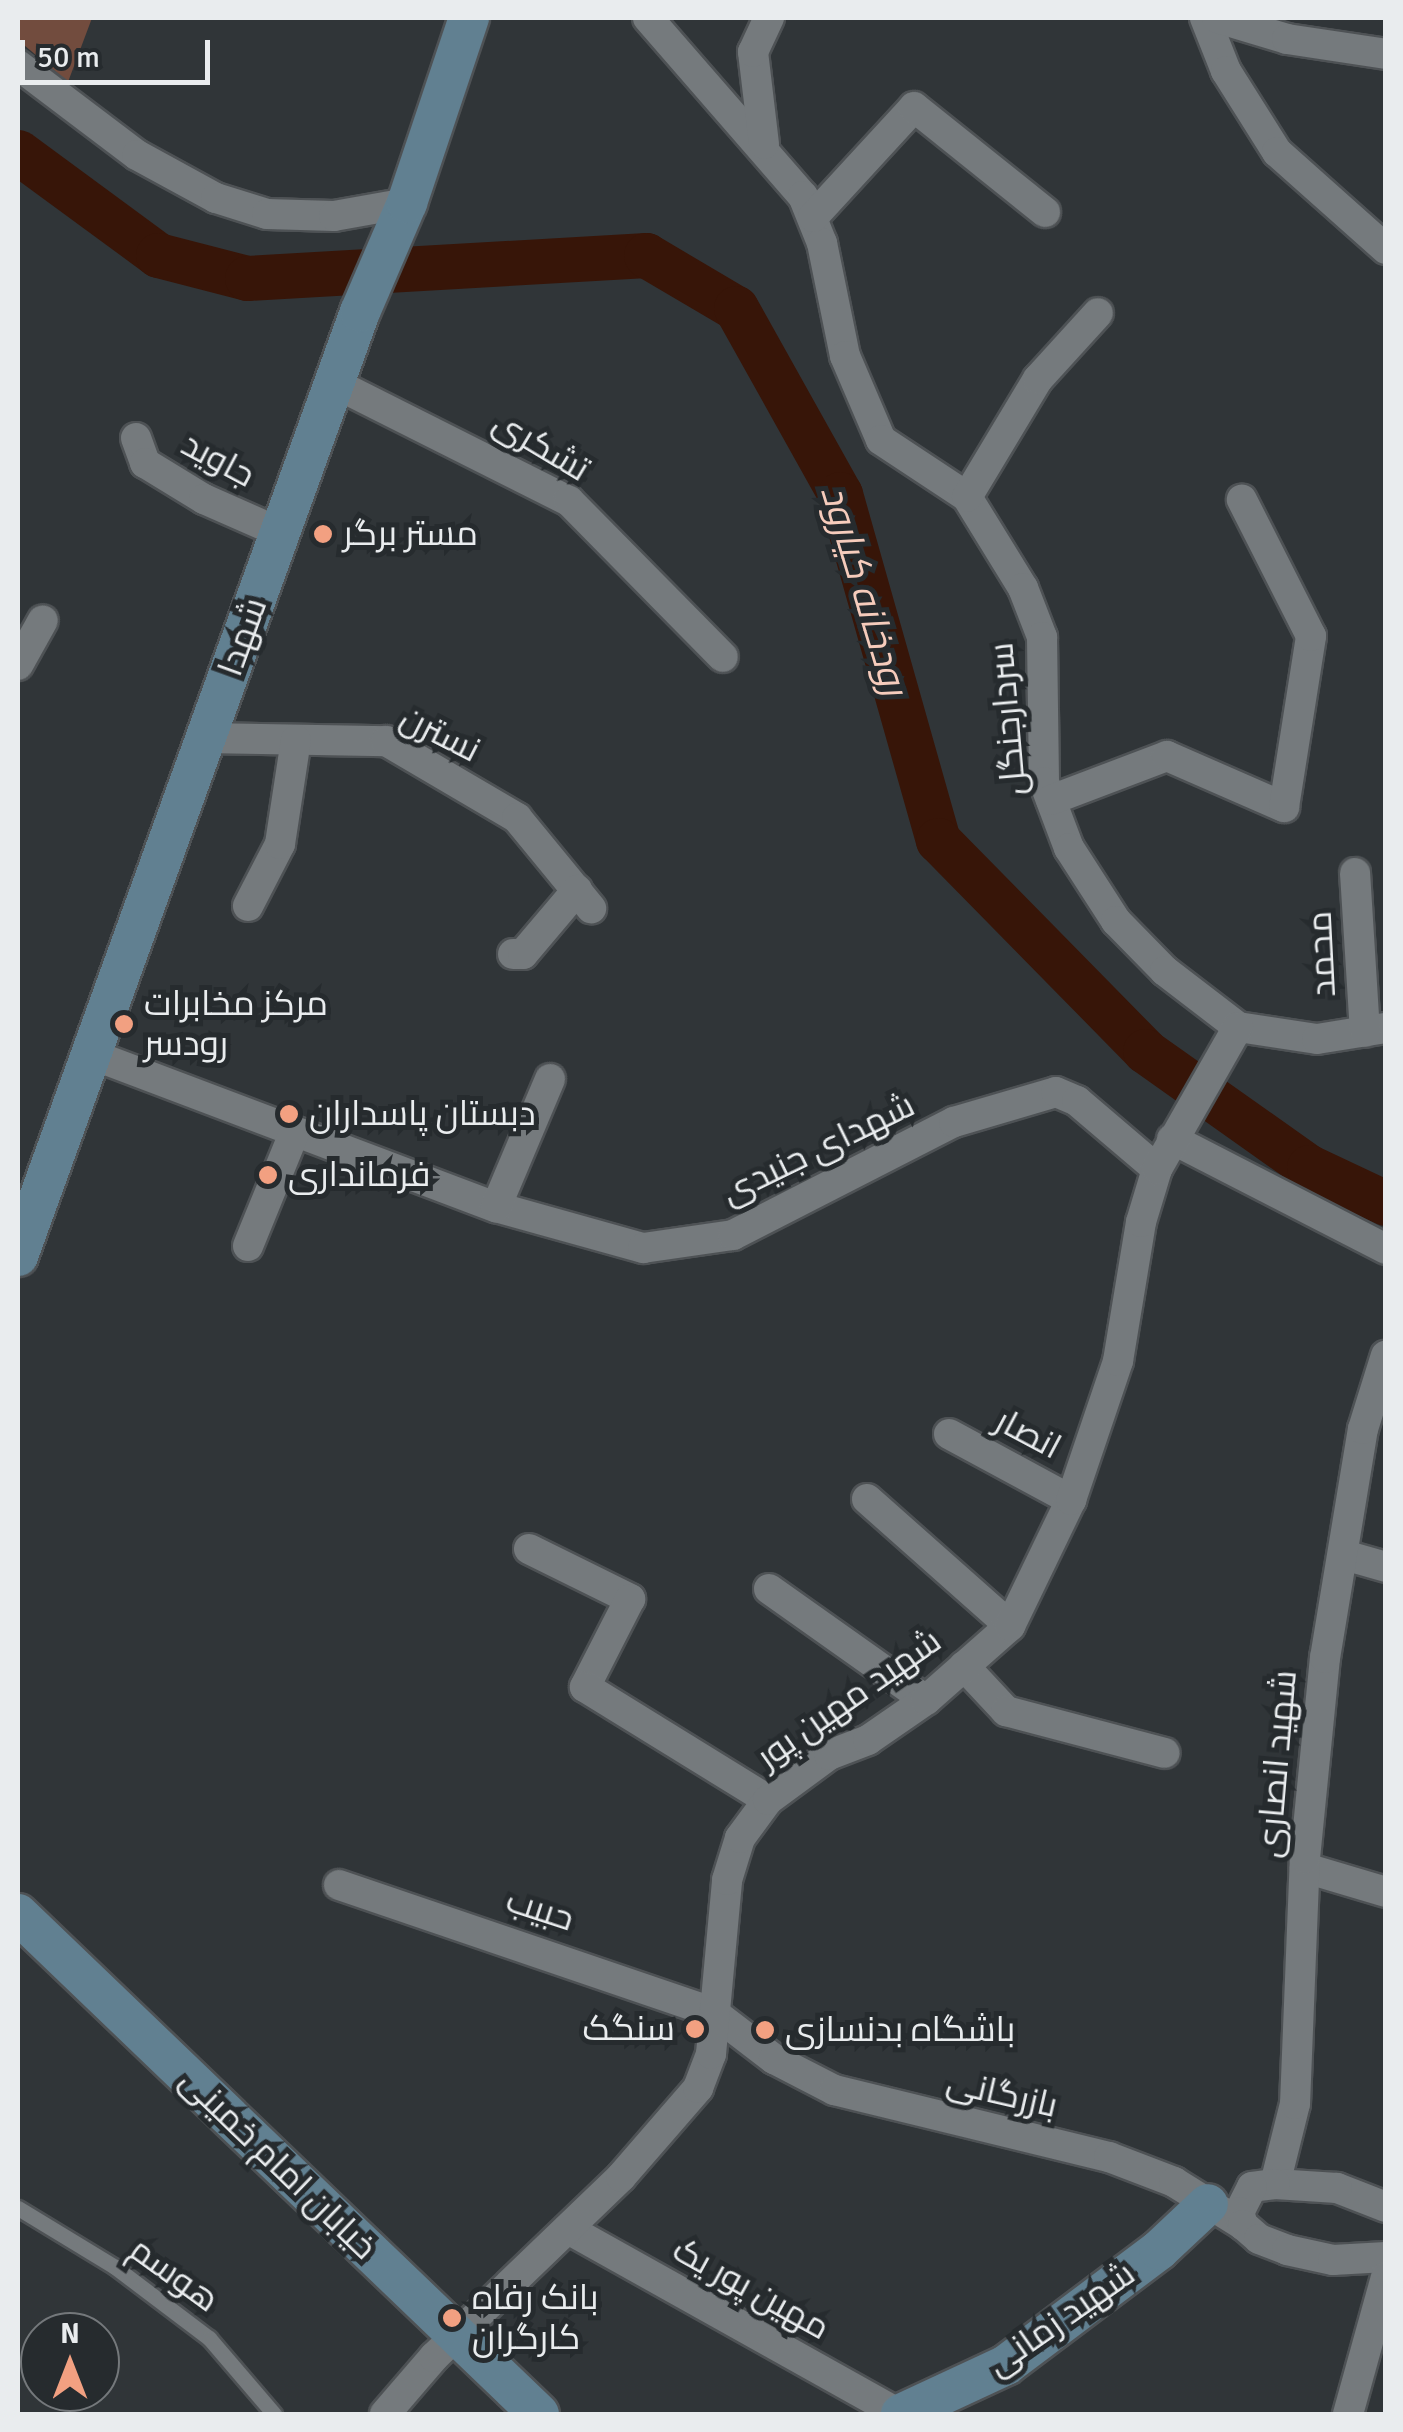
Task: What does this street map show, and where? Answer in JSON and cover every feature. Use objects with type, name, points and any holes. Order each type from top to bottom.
[{"type":"main road","name":"شهدا","points":[[20,1241],[93,1054],[360,312],[407,203],[467,18]]},
{"type":"main road","name":"خیابان امام خمینی","points":[[18,1914],[539,2414]]},
{"type":"main road","name":"شهید زمانی","points":[[900,2414],[1006,2365],[1159,2250],[1208,2204]]},
{"type":"street","name":"سردارجنگل","points":[[648,18],[765,147],[813,217],[863,409],[881,440],[967,498],[1023,588],[1042,637],[1044,782],[1069,848],[1116,921],[1165,971],[1238,1028]]},
{"type":"street","points":[[765,147],[754,100],[753,52],[769,18]]},
{"type":"street","points":[[1205,18],[1226,70],[1276,152],[1386,248]]},
{"type":"street","points":[[1217,18],[1287,39],[1386,54]]},
{"type":"street","points":[[18,65],[137,154],[216,198],[267,214],[334,216],[407,203]]},
{"type":"street","points":[[813,217],[914,106],[1045,212]]},
{"type":"street","points":[[967,498],[1038,378],[1098,313]]},
{"type":"street","name":"تشکری","points":[[334,383],[568,501],[723,657]]},
{"type":"street","name":"جاوید","points":[[136,438],[145,462],[204,499],[280,533]]},
{"type":"street","points":[[1051,800],[1167,756],[1284,807],[1311,636],[1242,500]]},
{"type":"street","points":[[18,665],[43,620]]},
{"type":"street","name":"نسترن","points":[[206,738],[386,740],[517,818],[584,899],[523,954],[513,954]]},
{"type":"street","points":[[248,906],[280,844],[296,740]]},
{"type":"street","name":"محمد","points":[[1355,872],[1375,1030]]},
{"type":"street","points":[[1238,1028],[1317,1039],[1375,1030]]},
{"type":"street","name":"شهید مهین پور","points":[[384,2414],[456,2335],[568,2229],[688,2103],[706,2072],[727,1880],[740,1838],[768,1800],[830,1755],[868,1740],[926,1700],[1010,1626],[1071,1500],[1118,1361],[1141,1222],[1157,1169],[1238,1028]]},
{"type":"street","name":"شهدای جنیدی","points":[[93,1054],[294,1134],[496,1207],[643,1248],[733,1235],[972,1115],[1056,1092],[1077,1101],[1157,1169]]},
{"type":"street","points":[[496,1207],[550,1079]]},
{"type":"street","points":[[1177,1130],[1386,1248]]},
{"type":"street","points":[[248,1246],[294,1134]]},
{"type":"street","name":"شهید انصاری","points":[[1242,2225],[1241,2198],[1263,2185],[1295,2104],[1305,1868],[1325,1658],[1363,1429],[1385,1359]]},
{"type":"street","name":"انصار","points":[[949,1434],[1071,1500]]},
{"type":"street","points":[[867,1499],[1010,1626]]},
{"type":"street","points":[[529,1549],[630,1600],[584,1687],[768,1800]]},
{"type":"street","points":[[1344,1555],[1386,1566]]},
{"type":"street","points":[[769,1589],[926,1700]]},
{"type":"street","points":[[964,1666],[1006,1710],[1165,1754]]},
{"type":"street","points":[[1305,1868],[1386,1892]]},
{"type":"street","name":"حبیب","points":[[339,1885],[714,2013]]},
{"type":"street","name":"بازرگانی","points":[[714,2013],[774,2059],[834,2090],[1109,2156],[1174,2182]]},
{"type":"street","points":[[1174,2182],[1337,2188],[1386,2207]]},
{"type":"street","points":[[1174,2182],[1287,2250],[1333,2260],[1386,2257]]},
{"type":"street","name":"مهین پور یک","points":[[568,2229],[900,2414]]},
{"type":"street","points":[[1364,2402],[1386,2276]]},
{"type":"lane","name":"هوسم","points":[[18,2208],[115,2267],[209,2338],[274,2414]]},
{"type":"shaded area","points":[[18,18],[92,18],[68,82],[18,40]]},
{"type":"waterway","name":"رودخانه کیارود","points":[[18,152],[158,255],[247,278],[646,255],[736,308],[840,494],[938,840],[1145,1051],[1309,1167],[1386,1203]]},
{"type":"place","name":"مستر برگر","points":[[323,534]]},
{"type":"place","name":"مرکز مخابرات رودسر","points":[[124,1024]]},
{"type":"place","name":"دبستان پاسداران","points":[[289,1114]]},
{"type":"place","name":"فرماندارى","points":[[268,1175]]},
{"type":"place","name":"سنگک","points":[[695,2029]]},
{"type":"place","name":"باشگاه بدنسازى","points":[[765,2030]]},
{"type":"place","name":"بانک رفاه کارگران","points":[[452,2318]]}]
